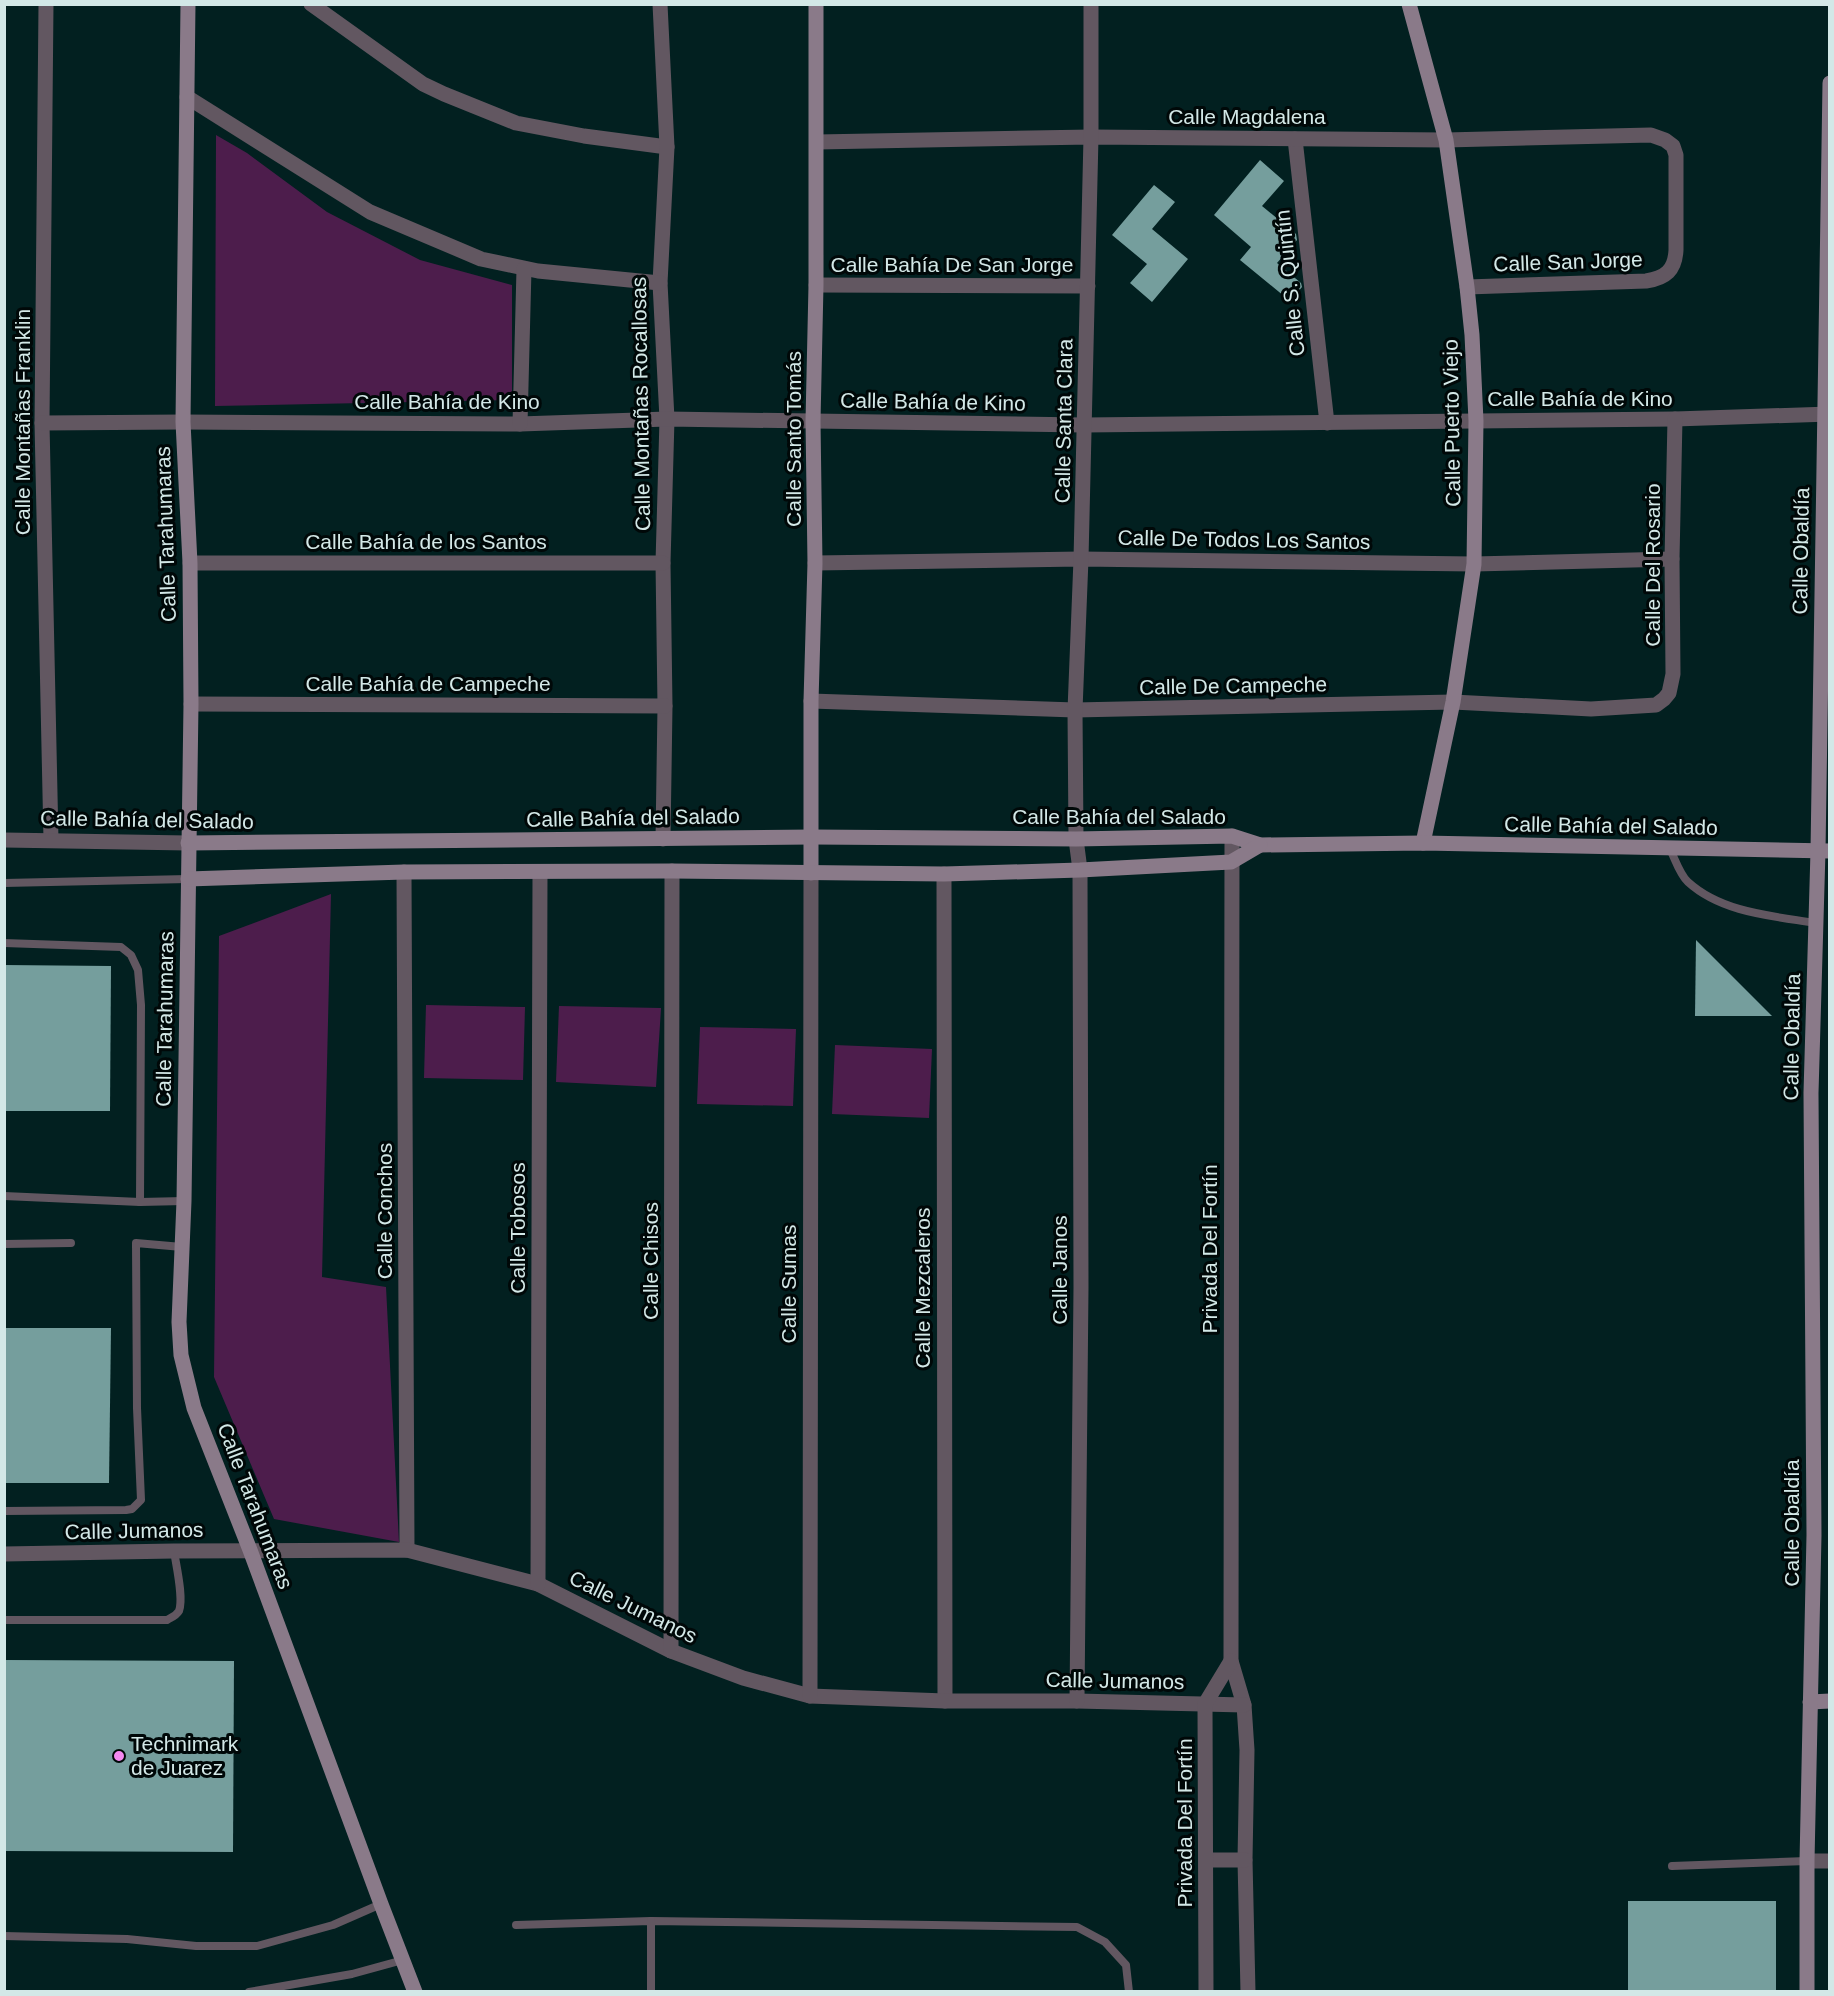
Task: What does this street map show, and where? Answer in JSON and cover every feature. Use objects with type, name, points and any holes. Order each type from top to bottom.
[{"type":"street","name":"Calle Montañas Franklin","points":[[46,4],[42,423],[51,840]]},
{"type":"street","name":"Calle Tarahumaras","points":[[188,4],[183,422],[190,563],[190,704],[184,1201],[179,1322],[181,1355],[194,1408],[250,1550],[381,1904],[416,1992]]},
{"type":"street","points":[[312,4],[423,84],[516,123],[584,136],[667,147]]},
{"type":"street","name":"Calle Montañas Rocallosas","points":[[660,4],[667,147],[660,283],[667,419],[663,563],[665,706],[663,839]]},
{"type":"street","name":"Calle Santo Tomás","points":[[811,873],[811,700],[815,563],[813,421],[816,285],[816,4]]},
{"type":"street","name":"Calle Santa Clara","points":[[1076,839],[1075,710],[1088,286],[1091,4]]},
{"type":"street","name":"Calle Puerto Viejo","points":[[1409,4],[1446,140],[1467,287],[1476,421],[1474,564],[1453,702],[1423,843]]},
{"type":"street","name":"Calle Obaldía","points":[[1807,1992],[1807,1861],[1814,1535],[1811,1093],[1816,923],[1824,851],[1830,83]]},
{"type":"street","points":[[187,98],[370,212],[481,258],[524,269],[660,283]]},
{"type":"street","name":"Calle Magdalena","points":[[817,142],[1091,137],[1446,140],[1651,135],[1674,146],[1676,155],[1676,250],[1675,260],[1669,272]]},
{"type":"street","name":"Calle S. Quintín","points":[[1295,139],[1327,423]]},
{"type":"street","points":[[520,424],[524,269]]},
{"type":"street","name":"Calle San Jorge","points":[[1467,287],[1646,281],[1658,279],[1669,272]]},
{"type":"street","name":"Calle Bahía De San Jorge","points":[[816,285],[1088,286]]},
{"type":"street","name":"Calle Bahía de Kino","points":[[42,423],[520,424],[667,419],[1084,425],[1675,419],[1826,414]]},
{"type":"street","name":"Calle Del Rosario","points":[[1656,705],[1664,699],[1672,686],[1675,419]]},
{"type":"street","name":"Calle De Todos Los Santos","points":[[815,563],[1081,559],[1474,564],[1672,559]]},
{"type":"street","name":"Calle Bahía de los Santos","points":[[190,563],[663,563]]},
{"type":"street","name":"Calle De Campeche","points":[[811,700],[1075,710],[1453,702],[1591,709],[1656,705]]},
{"type":"street","name":"Calle Bahía de Campeche","points":[[190,704],[665,706]]},
{"type":"street","name":"Calle Bahía del Salado","points":[[4,840],[188,843],[812,837],[1076,839],[1232,836],[1260,845],[1423,843],[1824,851]]},
{"type":"street","name":"Privada Del Fortín","points":[[1232,836],[1231,1661],[1244,1705],[1247,1750],[1245,1860],[1248,1992]]},
{"type":"street","name":"Calle Janos","points":[[1076,839],[1080,870],[1081,1287],[1077,1701]]},
{"type":"street","name":"Calle Bahía del Salado","points":[[188,879],[404,872],[672,871],[944,874],[1080,870],[1231,862],[1260,845]]},
{"type":"street","name":"Calle Chisos","points":[[672,871],[672,1651]]},
{"type":"street","name":"Calle Conchos","points":[[404,872],[407,1550]]},
{"type":"street","name":"Calle Tobosos","points":[[538,1584],[540,872]]},
{"type":"street","name":"Calle Sumas","points":[[810,1695],[811,873]]},
{"type":"street","name":"Calle Mezcaleros","points":[[944,874],[945,1701]]},
{"type":"street","name":"Calle Jumanos","points":[[4,1554],[407,1550],[538,1584],[672,1651],[743,1678],[810,1695],[945,1701],[1244,1705]]},
{"type":"street","points":[[1205,1704],[1231,1661]]},
{"type":"street","points":[[1810,1702],[1830,1701]]},
{"type":"street","name":"Privada Del Fortín","points":[[1205,1704],[1206,1992]]},
{"type":"street","points":[[1207,1860],[1245,1860]]},
{"type":"street","points":[[1807,1861],[1830,1860]]},
{"type":"lane","points":[[1670,849],[1687,881],[1715,900],[1756,913],[1816,923]]},
{"type":"lane","points":[[4,883],[188,879]]},
{"type":"lane","points":[[4,943],[121,947],[131,956],[138,970],[141,1005],[140,1202]]},
{"type":"lane","points":[[4,1196],[140,1202],[184,1201]]},
{"type":"lane","points":[[4,1511],[126,1510],[137,1505],[141,1500],[137,1408],[136,1243],[182,1247]]},
{"type":"lane","points":[[4,1244],[70,1244]]},
{"type":"lane","points":[[4,1620],[167,1620],[175,1616],[179,1609],[180,1599],[174,1551]]},
{"type":"lane","points":[[1672,1866],[1807,1861]]},
{"type":"lane","points":[[4,1936],[127,1939],[196,1946],[257,1946],[333,1925],[381,1904]]},
{"type":"lane","points":[[651,1921],[651,1992]]},
{"type":"lane","points":[[516,1925],[651,1921],[1077,1927],[1105,1942],[1126,1965],[1129,1992]]},
{"type":"lane","points":[[249,1992],[352,1974],[403,1960]]},
{"type":"shaded area","points":[[216,135],[247,153],[327,212],[420,260],[512,285],[512,400],[215,406]]},
{"type":"shaded area","points":[[331,894],[322,1277],[386,1287],[399,1542],[274,1519],[214,1377],[219,936]]},
{"type":"shaded area","points":[[426,1005],[525,1007],[523,1080],[424,1078]]},
{"type":"shaded area","points":[[559,1006],[661,1008],[656,1087],[556,1082]]},
{"type":"shaded area","points":[[700,1027],[796,1029],[793,1106],[697,1104]]},
{"type":"shaded area","points":[[835,1045],[932,1049],[929,1118],[832,1114]]},
{"type":"building","points":[[1260,160],[1284,181],[1262,206],[1296,234],[1297,240],[1277,263],[1301,283],[1302,287],[1290,301],[1240,260],[1251,247],[1214,215]]},
{"type":"building","points":[[1154,185],[1175,202],[1152,229],[1188,259],[1152,302],[1130,283],[1147,264],[1112,235]]},
{"type":"building","points":[[1696,940],[1772,1016],[1695,1016]]},
{"type":"building","points":[[4,965],[111,966],[110,1111],[4,1111]]},
{"type":"building","points":[[4,1328],[111,1328],[109,1483],[4,1483]]},
{"type":"building","name":"Technimark de Juarez","points":[[4,1660],[234,1661],[233,1852],[4,1851]]},
{"type":"building","points":[[1628,1901],[1776,1901],[1776,1992],[1628,1992]]},
{"type":"place","name":"Technimark de Juarez","points":[[119,1756]]}]
